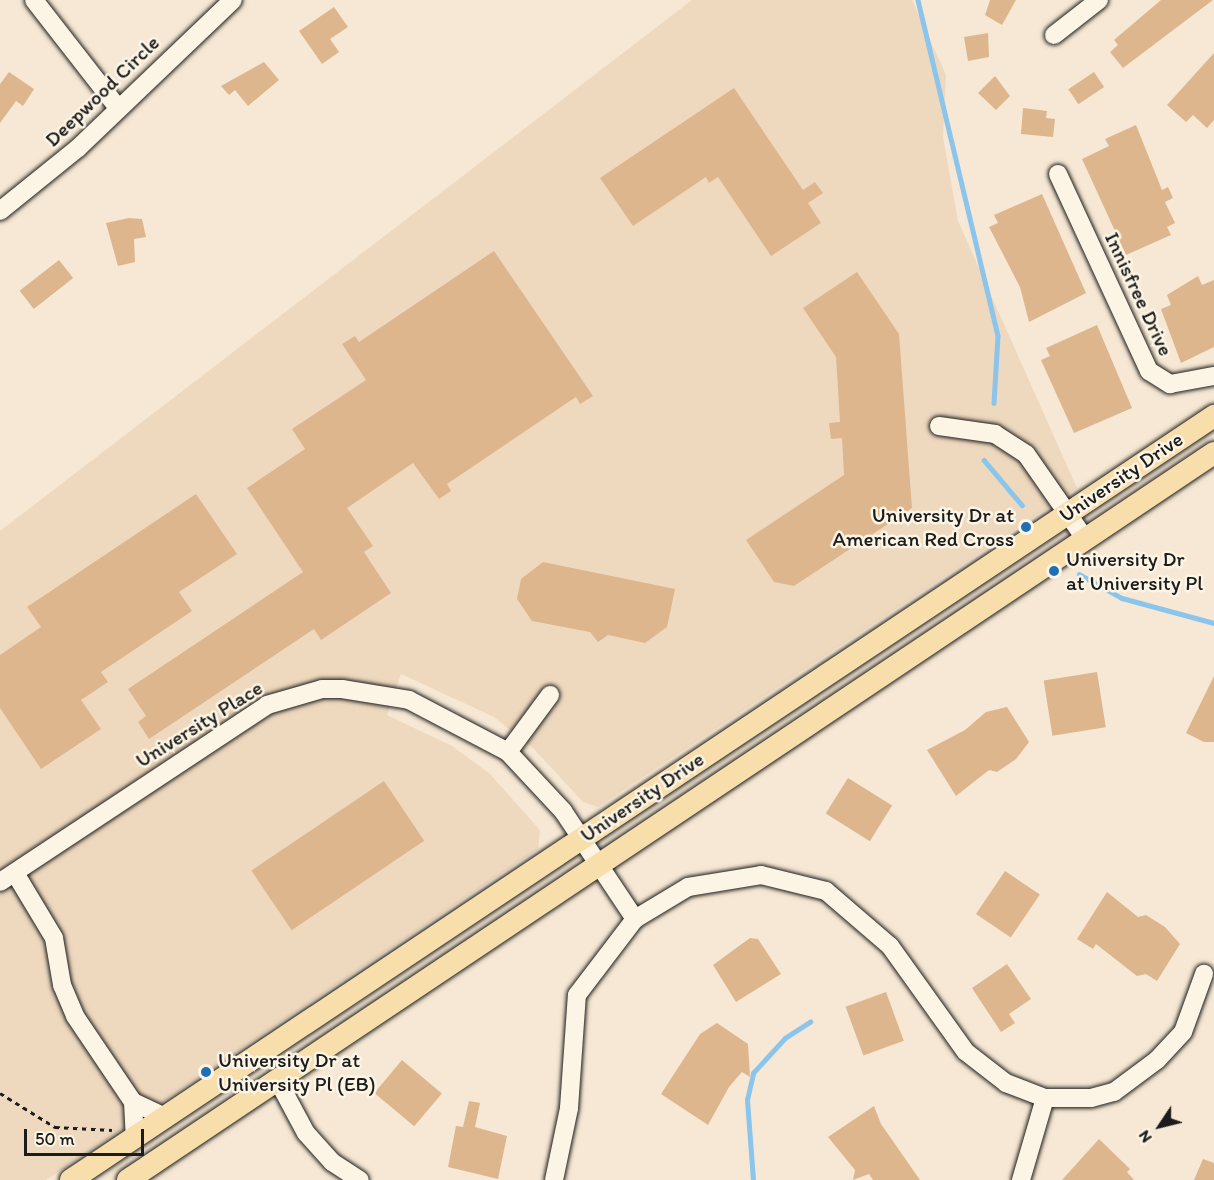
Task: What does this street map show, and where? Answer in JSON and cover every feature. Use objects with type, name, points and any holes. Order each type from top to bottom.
[{"type":"main road","name":"University Drive","points":[[71,1180],[127,1136],[165,1118],[581,837],[1214,416]]},
{"type":"main road","name":"University Drive","points":[[128,1180],[1084,537],[1214,453]]},
{"type":"street","points":[[34,0],[118,108]]},
{"type":"street","name":"Deepwood Circle","points":[[0,211],[118,108],[233,0]]},
{"type":"street","points":[[1054,35],[1099,0]]},
{"type":"street","name":"Innisfree Drive","points":[[1058,174],[1149,371],[1170,384],[1214,376]]},
{"type":"street","points":[[939,426],[979,430],[1008,440],[1026,454],[1084,537]]},
{"type":"street","name":"University Place","points":[[7,878],[205,742],[290,696],[322,689],[396,695],[446,714],[508,752],[581,837],[635,919]]},
{"type":"street","points":[[508,752],[550,695]]},
{"type":"street","points":[[554,1180],[569,1108],[577,995],[635,919],[688,887],[734,876],[775,875],[826,891],[890,946],[966,1052],[1006,1083],[1045,1098],[1091,1098],[1114,1092],[1157,1060],[1183,1032],[1204,974]]},
{"type":"street","points":[[7,878],[54,938],[62,985],[75,1016],[133,1102],[165,1118]]},
{"type":"street","points":[[277,1079],[306,1133],[332,1162],[360,1180]]},
{"type":"street","points":[[1021,1180],[1045,1098]]},
{"type":"street","points":[[127,1136],[133,1102]]},
{"type":"path","points":[[0,1093],[55,1127],[127,1136]]},
{"type":"shaded area","points":[[692,0],[912,0],[946,75],[943,137],[958,221],[1077,488],[598,807],[583,802],[532,747],[494,717],[401,674],[387,715],[452,746],[490,774],[540,830],[538,849],[46,1180],[0,1180],[0,531]]},
{"type":"building","points":[[990,0],[1016,0],[1002,25],[985,15]]},
{"type":"building","points":[[1161,0],[1213,0],[1123,68],[1110,52],[1118,45],[1114,40]]},
{"type":"building","points":[[334,7],[348,27],[330,39],[339,52],[322,64],[299,31]]},
{"type":"building","points":[[988,33],[989,57],[968,61],[964,37]]},
{"type":"building","points":[[1214,53],[1214,120],[1207,128],[1193,115],[1186,122],[1167,105]]},
{"type":"building","points":[[264,62],[279,80],[248,106],[235,90],[229,95],[221,86]]},
{"type":"building","points":[[9,72],[34,89],[23,106],[16,101],[0,123],[0,84]]},
{"type":"building","points":[[1094,72],[1104,87],[1078,104],[1068,89]]},
{"type":"building","points":[[995,76],[1010,96],[996,110],[978,93]]},
{"type":"building","points":[[734,88],[803,190],[815,182],[823,193],[808,203],[821,223],[771,256],[718,177],[709,183],[706,177],[633,226],[600,178]]},
{"type":"building","points":[[1023,108],[1047,111],[1046,118],[1055,119],[1053,137],[1021,134]]},
{"type":"building","points":[[1136,125],[1162,190],[1168,187],[1173,198],[1165,202],[1175,223],[1167,227],[1171,235],[1126,255],[1082,159],[1109,146],[1105,139]]},
{"type":"building","points":[[1042,194],[1086,293],[1029,322],[1020,287],[989,227],[998,223],[994,215]]},
{"type":"building","points":[[129,218],[142,219],[146,237],[134,239],[135,262],[118,266],[106,223]]},
{"type":"building","points":[[494,251],[593,396],[580,404],[576,397],[447,484],[451,491],[439,499],[413,463],[347,508],[373,546],[364,552],[391,593],[321,640],[314,629],[149,739],[138,722],[146,716],[128,689],[303,572],[247,488],[305,449],[292,429],[366,380],[342,344],[355,336],[359,342]]},
{"type":"building","points":[[59,260],[73,278],[34,309],[20,291]]},
{"type":"building","points":[[857,272],[899,334],[912,508],[794,586],[774,582],[746,540],[844,475],[842,438],[831,439],[829,423],[840,422],[836,357],[803,308]]},
{"type":"building","points":[[1198,276],[1202,285],[1214,280],[1214,347],[1181,363],[1161,309],[1171,305],[1167,295]]},
{"type":"building","points":[[1097,325],[1132,408],[1074,433],[1041,360],[1050,356],[1046,348]]},
{"type":"building","points":[[196,494],[237,554],[179,592],[192,611],[101,672],[108,682],[81,700],[101,729],[41,769],[0,708],[0,655],[41,627],[27,607]]},
{"type":"building","points":[[543,562],[675,589],[667,627],[645,643],[608,635],[598,642],[590,632],[532,621],[517,599],[521,579]]},
{"type":"building","points":[[1097,672],[1106,727],[1052,736],[1044,680]]},
{"type":"building","points":[[1214,676],[1214,742],[1204,742],[1186,733]]},
{"type":"building","points":[[1007,707],[1029,742],[1016,759],[997,772],[989,770],[956,796],[927,750],[965,730],[986,712]]},
{"type":"building","points":[[848,778],[892,806],[870,841],[826,814]]},
{"type":"building","points":[[384,781],[424,841],[292,930],[251,870]]},
{"type":"building","points":[[1005,871],[1040,894],[1011,938],[976,914]]},
{"type":"building","points":[[1107,892],[1138,917],[1146,915],[1165,927],[1180,944],[1157,981],[1146,974],[1137,976],[1096,944],[1093,949],[1077,939]]},
{"type":"building","points":[[750,938],[758,939],[781,974],[736,1002],[713,965]]},
{"type":"building","points":[[1007,964],[1031,999],[1009,1014],[1015,1023],[1001,1032],[972,988]]},
{"type":"building","points":[[886,992],[904,1041],[863,1056],[846,1007]]},
{"type":"building","points":[[717,1023],[748,1044],[750,1077],[742,1072],[729,1087],[708,1125],[661,1094],[700,1034]]},
{"type":"building","points":[[402,1060],[442,1093],[414,1126],[374,1093]]},
{"type":"building","points":[[469,1101],[480,1103],[475,1127],[507,1136],[498,1179],[448,1167],[456,1126],[463,1127]]},
{"type":"building","points":[[874,1106],[881,1124],[920,1180],[873,1180],[869,1174],[853,1180],[855,1170],[828,1137]]},
{"type":"building","points":[[1099,1139],[1130,1169],[1127,1172],[1134,1180],[1062,1180]]},
{"type":"building","points":[[1203,1159],[1214,1163],[1214,1180],[1194,1180]]},
{"type":"waterway","points":[[918,0],[998,336],[994,403]]},
{"type":"waterway","points":[[984,460],[1022,505]]},
{"type":"waterway","points":[[1079,574],[1122,598],[1214,623]]},
{"type":"waterway","points":[[753,1180],[747,1100],[753,1073],[785,1038],[810,1022]]},
{"type":"place","name":"University Dr at American Red Cross","points":[[1026,527]]},
{"type":"place","name":"University Dr at University Pl","points":[[1054,571]]},
{"type":"place","name":"University Dr at University Pl (EB)","points":[[206,1072]]}]
